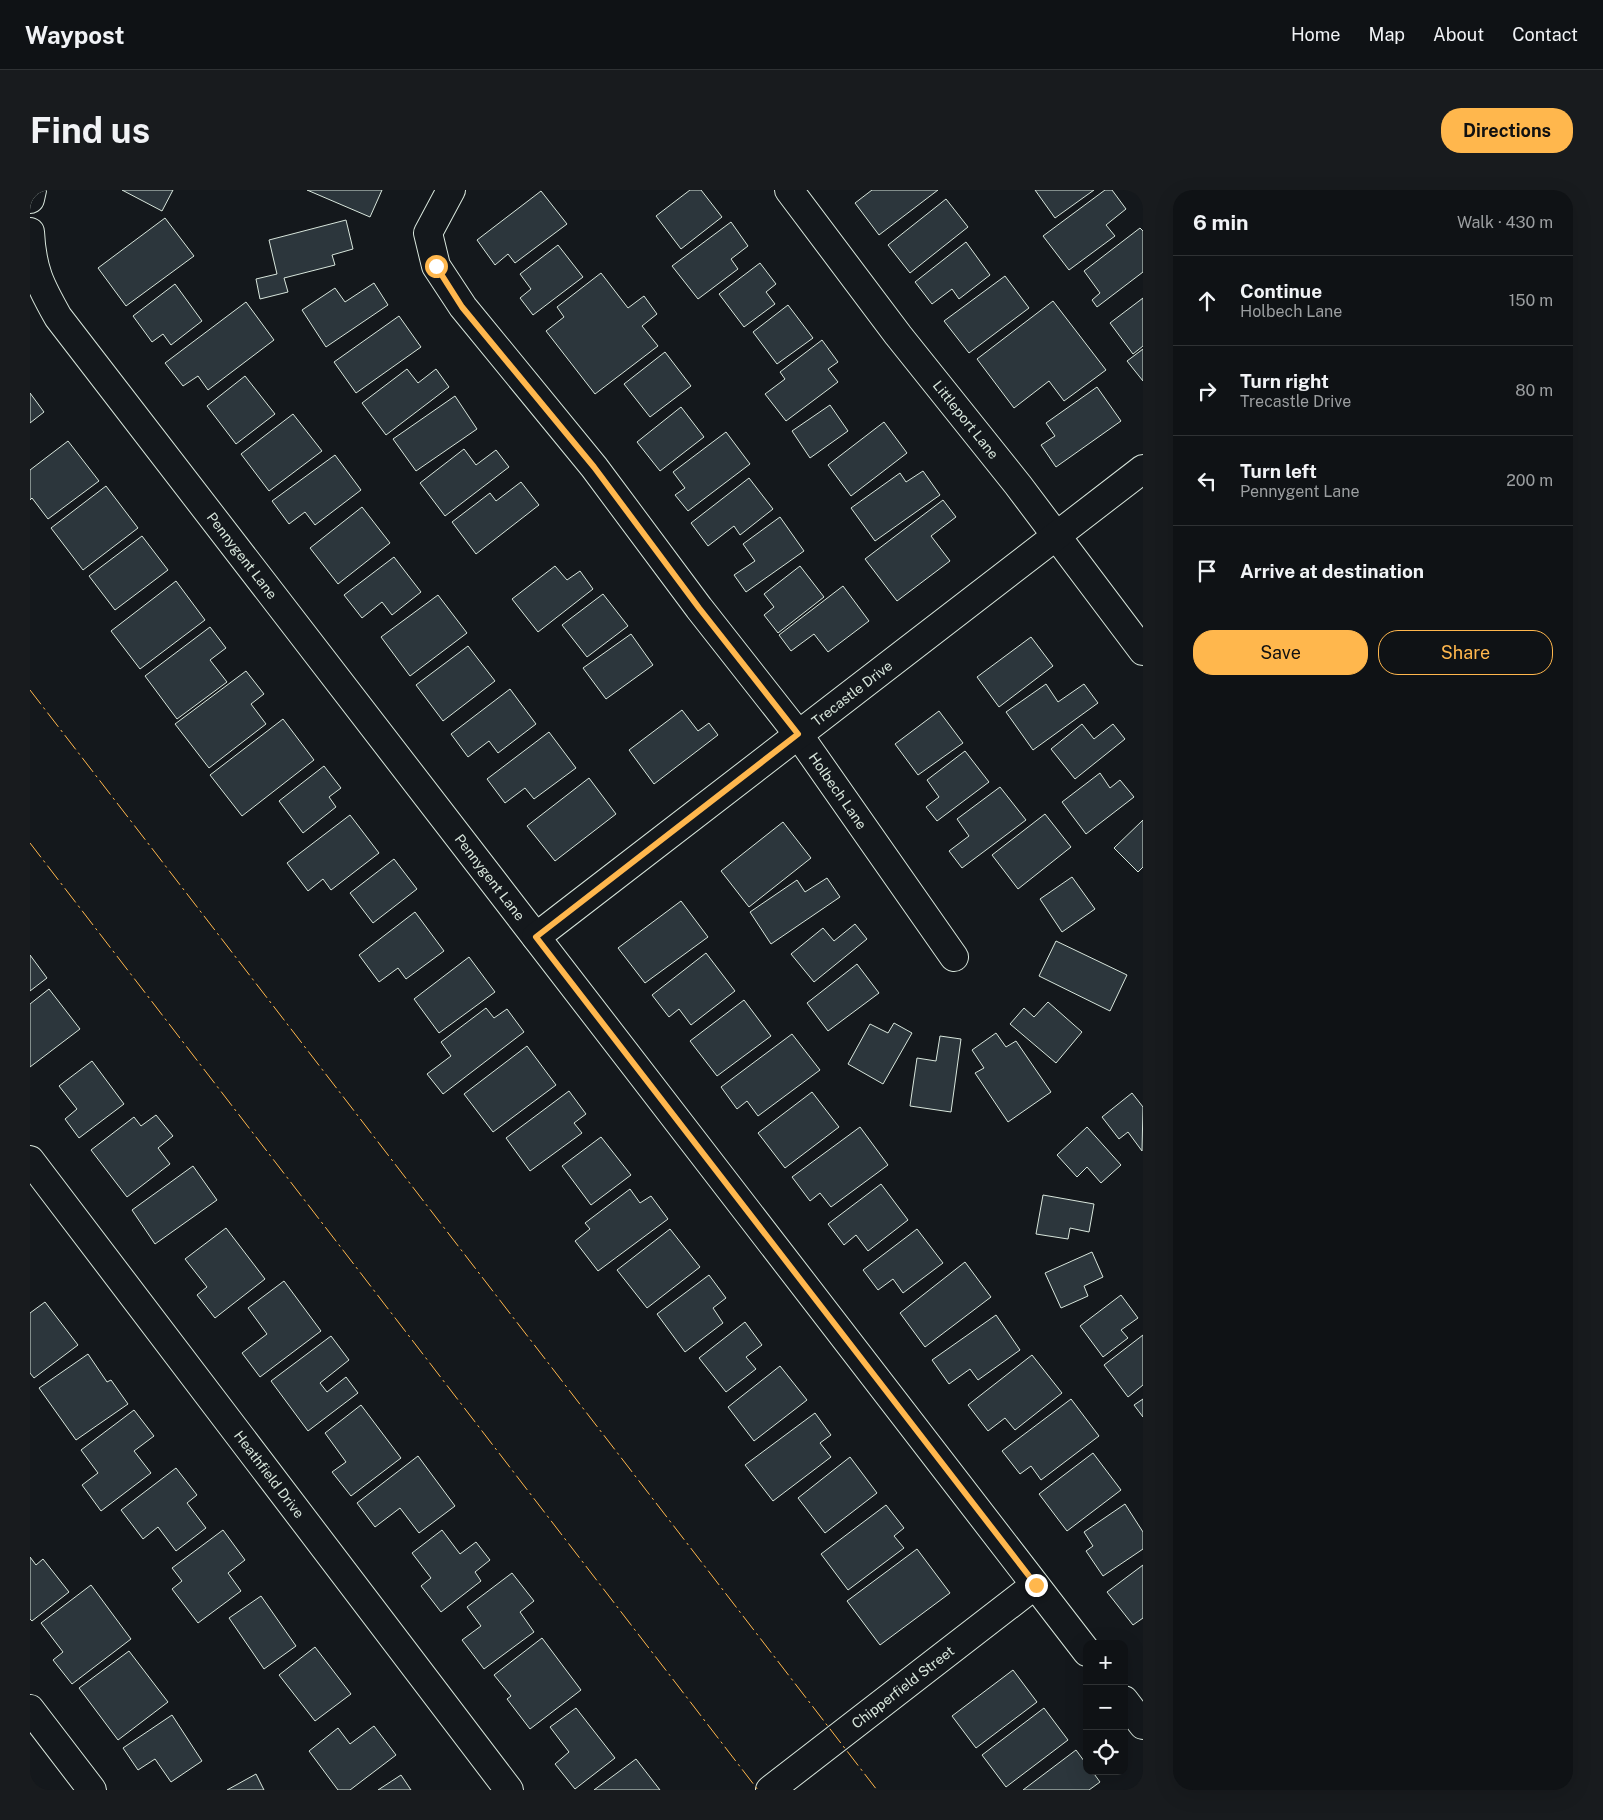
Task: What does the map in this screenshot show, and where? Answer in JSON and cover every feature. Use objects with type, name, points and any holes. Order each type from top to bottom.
[{"type":"street","points":[[30,199],[32,190]]},
{"type":"street","name":"Holbech Lane","points":[[451,190],[447,193],[428,233],[436,266],[462,307],[594,467],[699,608],[798,734],[954,956]]},
{"type":"street","name":"Littleport Lane","points":[[788,190],[1143,651]]},
{"type":"street","name":"Pennygent Lane","points":[[30,232],[31,254],[39,283],[58,318],[1083,1647]]},
{"type":"street","name":"Trecastle Drive","points":[[536,937],[1143,469]]},
{"type":"street","name":"Heathfield Drive","points":[[30,1160],[509,1790]]},
{"type":"street","name":"Chipperfield Street","points":[[770,1790],[1036,1585]]},
{"type":"street","points":[[1128,1705],[1143,1725]]},
{"type":"street","points":[[30,1709],[92,1790]]},
{"type":"building","points":[[122,190],[173,190],[162,211]]},
{"type":"building","points":[[307,190],[382,190],[370,217]]},
{"type":"building","points":[[690,190],[701,190],[722,217],[681,249],[656,216]]},
{"type":"building","points":[[872,190],[938,190],[879,235],[855,203]]},
{"type":"building","points":[[1035,190],[1094,190],[1055,218]]},
{"type":"building","points":[[1105,190],[1112,190],[1126,209],[1106,225],[1115,236],[1069,270],[1043,236]]},
{"type":"building","points":[[541,191],[567,224],[515,263],[508,254],[495,265],[477,240]]},
{"type":"building","points":[[946,199],[968,227],[910,273],[888,245]]},
{"type":"building","points":[[165,218],[194,256],[126,306],[98,268]]},
{"type":"building","points":[[346,220],[353,249],[332,255],[335,265],[284,278],[288,292],[260,299],[256,279],[277,274],[269,240]]},
{"type":"building","points":[[731,222],[748,246],[731,259],[738,269],[698,299],[672,266]]},
{"type":"building","points":[[1140,228],[1143,231],[1143,272],[1097,307],[1092,300],[1100,293],[1084,271]]},
{"type":"building","points":[[966,242],[990,275],[959,299],[952,289],[932,304],[915,282]]},
{"type":"building","points":[[558,245],[583,277],[533,315],[520,298],[531,289],[520,274]]},
{"type":"building","points":[[760,263],[776,284],[766,292],[775,304],[744,327],[719,294]]},
{"type":"building","points":[[601,273],[628,308],[644,296],[657,314],[642,326],[658,346],[595,394],[546,331],[564,317],[557,307]]},
{"type":"building","points":[[1005,276],[1029,308],[969,353],[944,321]]},
{"type":"building","points":[[374,283],[388,305],[326,347],[302,310],[335,288],[345,302]]},
{"type":"building","points":[[175,284],[202,321],[171,345],[163,334],[152,342],[133,316]]},
{"type":"building","points":[[1143,298],[1143,346],[1133,354],[1110,323]]},
{"type":"building","points":[[1053,301],[1106,370],[1064,401],[1049,381],[1014,408],[977,359]]},
{"type":"building","points":[[246,302],[274,340],[208,390],[198,376],[183,386],[165,363]]},
{"type":"building","points":[[788,305],[813,338],[777,364],[753,332]]},
{"type":"building","points":[[399,316],[421,347],[356,393],[334,362]]},
{"type":"building","points":[[822,340],[838,362],[828,369],[838,382],[786,421],[765,394],[785,379],[780,372]]},
{"type":"building","points":[[1143,349],[1143,381],[1127,361]]},
{"type":"building","points":[[665,352],[691,386],[650,417],[624,384]]},
{"type":"building","points":[[407,369],[418,383],[436,369],[449,387],[386,435],[362,403]]},
{"type":"building","points":[[245,376],[275,414],[236,444],[207,406]]},
{"type":"building","points":[[1097,387],[1121,421],[1056,467],[1041,445],[1055,436],[1046,423]]},
{"type":"building","points":[[30,393],[44,412],[30,423]]},
{"type":"building","points":[[455,396],[477,429],[416,471],[393,439]]},
{"type":"building","points":[[830,405],[848,431],[810,458],[792,431]]},
{"type":"building","points":[[681,407],[704,437],[660,471],[637,442]]},
{"type":"building","points":[[293,414],[322,451],[269,491],[241,454]]},
{"type":"building","points":[[884,422],[907,453],[851,496],[828,465]]},
{"type":"building","points":[[726,432],[750,464],[688,511],[675,495],[685,488],[673,472]]},
{"type":"building","points":[[68,441],[99,481],[48,519],[32,498],[30,500],[30,470]]},
{"type":"building","points":[[464,449],[476,465],[496,450],[509,467],[445,516],[420,483]]},
{"type":"building","points":[[335,455],[361,490],[315,525],[305,512],[289,524],[272,501]]},
{"type":"building","points":[[923,471],[940,495],[875,541],[851,508],[900,473],[906,482]]},
{"type":"building","points":[[749,478],[773,509],[740,535],[734,526],[708,546],[691,523]]},
{"type":"building","points":[[521,482],[539,505],[476,554],[452,522],[490,493],[496,501]]},
{"type":"building","points":[[106,486],[138,528],[83,570],[51,528]]},
{"type":"building","points":[[943,500],[956,517],[931,536],[950,561],[897,601],[865,559]]},
{"type":"building","points":[[362,507],[390,543],[338,584],[310,548]]},
{"type":"building","points":[[780,517],[804,551],[746,592],[734,575],[755,561],[743,544]]},
{"type":"building","points":[[142,536],[168,570],[115,610],[89,576]]},
{"type":"building","points":[[394,557],[421,592],[392,615],[382,602],[362,618],[344,595]]},
{"type":"building","points":[[555,566],[567,580],[580,571],[593,589],[538,632],[512,599]]},
{"type":"building","points":[[800,566],[824,597],[778,633],[764,615],[774,607],[764,594]]},
{"type":"building","points":[[176,581],[205,620],[140,669],[111,631]]},
{"type":"building","points":[[843,586],[869,621],[828,652],[814,634],[791,651],[779,635]]},
{"type":"building","points":[[603,594],[628,626],[587,657],[562,625]]},
{"type":"building","points":[[438,595],[467,633],[410,676],[381,637]]},
{"type":"building","points":[[210,627],[226,648],[210,660],[227,682],[177,719],[145,676]]},
{"type":"building","points":[[631,634],[653,665],[606,699],[583,668]]},
{"type":"building","points":[[1031,637],[1053,666],[999,707],[977,677]]},
{"type":"building","points":[[468,646],[495,681],[443,721],[416,685]]},
{"type":"building","points":[[246,671],[264,694],[251,704],[266,724],[209,768],[175,724]]},
{"type":"building","points":[[1046,684],[1058,702],[1084,684],[1098,703],[1033,750],[1006,712]]},
{"type":"building","points":[[510,689],[536,724],[498,753],[489,741],[468,757],[451,734]]},
{"type":"building","points":[[682,710],[698,731],[709,723],[718,735],[654,784],[629,750]]},
{"type":"building","points":[[939,711],[963,743],[918,775],[895,744]]},
{"type":"building","points":[[283,719],[314,760],[242,816],[210,775]]},
{"type":"building","points":[[1082,724],[1094,739],[1113,724],[1125,739],[1075,779],[1051,749]]},
{"type":"building","points":[[549,732],[576,768],[534,799],[525,788],[505,803],[487,779]]},
{"type":"building","points":[[965,751],[989,782],[937,821],[926,807],[939,797],[927,780]]},
{"type":"building","points":[[324,766],[341,788],[329,797],[336,807],[303,833],[279,801]]},
{"type":"building","points":[[1100,773],[1110,788],[1120,780],[1134,797],[1086,834],[1062,802]]},
{"type":"building","points":[[589,778],[616,814],[555,861],[527,826]]},
{"type":"building","points":[[1000,787],[1026,820],[962,868],[949,851],[969,836],[957,819]]},
{"type":"building","points":[[1045,814],[1071,847],[1018,889],[992,855]]},
{"type":"building","points":[[350,815],[379,853],[331,890],[323,879],[308,891],[287,863]]},
{"type":"building","points":[[1143,820],[1143,867],[1138,872],[1114,848]]},
{"type":"building","points":[[783,822],[811,858],[749,907],[721,871]]},
{"type":"building","points":[[394,859],[417,889],[373,923],[350,893]]},
{"type":"building","points":[[1072,877],[1095,909],[1062,932],[1040,899]]},
{"type":"building","points":[[827,878],[840,897],[771,944],[750,912],[797,880],[805,892]]},
{"type":"building","points":[[681,901],[708,937],[645,983],[618,948]]},
{"type":"building","points":[[415,912],[444,951],[406,979],[398,968],[379,982],[359,955]]},
{"type":"building","points":[[855,924],[867,939],[814,982],[791,954],[823,928],[834,941]]},
{"type":"building","points":[[1056,941],[1127,975],[1110,1011],[1039,976]]},
{"type":"building","points":[[706,953],[735,991],[691,1025],[679,1009],[669,1017],[652,995]]},
{"type":"building","points":[[30,955],[47,978],[30,991]]},
{"type":"building","points":[[469,957],[495,992],[439,1033],[414,999]]},
{"type":"building","points":[[857,964],[879,993],[828,1031],[807,1003]]},
{"type":"building","points":[[49,989],[80,1029],[30,1067],[30,1004]]},
{"type":"building","points":[[744,1000],[771,1036],[717,1076],[690,1041]]},
{"type":"building","points":[[1048,1002],[1082,1032],[1056,1063],[1010,1024],[1024,1008],[1034,1017]]},
{"type":"building","points":[[486,1008],[494,1018],[507,1009],[524,1032],[443,1094],[427,1074],[451,1056],[441,1042]]},
{"type":"building","points":[[894,1023],[912,1033],[883,1084],[848,1064],[870,1024],[888,1033]]},
{"type":"building","points":[[996,1033],[1006,1047],[1016,1041],[1051,1092],[1008,1122],[975,1073],[984,1068],[972,1050]]},
{"type":"building","points":[[792,1034],[820,1070],[758,1116],[747,1101],[737,1109],[721,1087]]},
{"type":"building","points":[[940,1036],[961,1039],[951,1112],[910,1106],[917,1058],[936,1061]]},
{"type":"building","points":[[527,1046],[556,1085],[493,1132],[464,1094]]},
{"type":"building","points":[[92,1061],[124,1104],[79,1138],[65,1119],[77,1109],[59,1086]]},
{"type":"building","points":[[569,1091],[586,1114],[574,1123],[582,1133],[530,1171],[506,1138]]},
{"type":"building","points":[[812,1092],[839,1127],[785,1168],[758,1133]]},
{"type":"building","points":[[1132,1093],[1143,1107],[1142,1151],[1128,1132],[1119,1139],[1102,1117]]},
{"type":"building","points":[[156,1115],[173,1136],[158,1148],[170,1164],[127,1197],[91,1150],[134,1117],[141,1126]]},
{"type":"building","points":[[860,1127],[888,1165],[831,1207],[820,1193],[810,1201],[792,1177]]},
{"type":"building","points":[[1087,1127],[1121,1165],[1101,1183],[1087,1167],[1077,1177],[1057,1155]]},
{"type":"building","points":[[601,1137],[631,1175],[591,1205],[562,1166]]},
{"type":"building","points":[[193,1166],[217,1200],[155,1244],[132,1210]]},
{"type":"building","points":[[881,1184],[908,1220],[868,1251],[856,1235],[844,1245],[828,1224]]},
{"type":"building","points":[[630,1189],[640,1203],[651,1196],[668,1219],[598,1271],[575,1241],[590,1229],[585,1223]]},
{"type":"building","points":[[1043,1195],[1094,1204],[1089,1232],[1070,1228],[1068,1239],[1036,1234]]},
{"type":"building","points":[[226,1228],[265,1279],[215,1318],[197,1295],[207,1287],[185,1259]]},
{"type":"building","points":[[670,1229],[700,1267],[647,1308],[617,1270]]},
{"type":"building","points":[[917,1229],[943,1263],[903,1293],[893,1279],[878,1290],[863,1270]]},
{"type":"building","points":[[1092,1252],[1103,1277],[1084,1286],[1088,1296],[1061,1308],[1045,1273]]},
{"type":"building","points":[[965,1262],[991,1297],[925,1347],[900,1313]]},
{"type":"building","points":[[709,1275],[726,1298],[713,1308],[723,1323],[685,1352],[657,1314]]},
{"type":"building","points":[[284,1281],[321,1331],[260,1377],[242,1353],[267,1334],[248,1308]]},
{"type":"building","points":[[1121,1295],[1138,1318],[1121,1330],[1128,1338],[1103,1357],[1080,1326]]},
{"type":"building","points":[[45,1302],[78,1345],[34,1378],[30,1373],[30,1313]]},
{"type":"building","points":[[996,1315],[1020,1350],[978,1380],[970,1369],[949,1384],[932,1360]]},
{"type":"building","points":[[745,1322],[762,1345],[746,1357],[756,1369],[726,1392],[699,1358]]},
{"type":"building","points":[[1143,1335],[1143,1385],[1128,1397],[1104,1365]]},
{"type":"building","points":[[331,1336],[349,1360],[320,1383],[327,1392],[346,1377],[358,1393],[308,1431],[271,1381]]},
{"type":"building","points":[[88,1354],[107,1382],[111,1380],[128,1404],[76,1440],[39,1388]]},
{"type":"building","points":[[1032,1355],[1062,1393],[1015,1430],[1005,1418],[988,1431],[968,1405]]},
{"type":"building","points":[[780,1366],[807,1400],[754,1441],[728,1407]]},
{"type":"building","points":[[1071,1399],[1099,1436],[1041,1480],[1031,1466],[1020,1474],[1002,1451]]},
{"type":"building","points":[[1143,1399],[1143,1417],[1134,1405]]},
{"type":"building","points":[[361,1405],[401,1458],[351,1496],[332,1472],[346,1462],[325,1433]]},
{"type":"building","points":[[134,1410],[154,1436],[134,1451],[151,1473],[101,1511],[82,1485],[98,1473],[81,1450]]},
{"type":"building","points":[[815,1413],[831,1435],[820,1443],[831,1457],[773,1501],[745,1465]]},
{"type":"building","points":[[1093,1453],[1121,1490],[1067,1531],[1039,1494]]},
{"type":"building","points":[[418,1456],[455,1506],[419,1533],[400,1508],[375,1527],[357,1503]]},
{"type":"building","points":[[850,1457],[877,1493],[825,1533],[798,1498]]},
{"type":"building","points":[[176,1468],[197,1495],[187,1503],[206,1528],[176,1551],[158,1527],[143,1539],[121,1510]]},
{"type":"building","points":[[1125,1504],[1143,1532],[1143,1549],[1103,1576],[1086,1551],[1093,1546],[1084,1532]]},
{"type":"building","points":[[886,1505],[904,1528],[894,1536],[904,1548],[848,1590],[821,1554]]},
{"type":"building","points":[[223,1530],[245,1560],[228,1573],[241,1591],[198,1623],[172,1589],[182,1581],[172,1568]]},
{"type":"building","points":[[442,1530],[460,1554],[476,1542],[490,1560],[475,1572],[481,1581],[441,1612],[421,1586],[431,1578],[412,1553]]},
{"type":"building","points":[[917,1549],[950,1593],[880,1645],[847,1601]]},
{"type":"building","points":[[30,1557],[36,1565],[43,1559],[69,1592],[32,1621],[30,1619]]},
{"type":"building","points":[[1143,1565],[1143,1618],[1133,1625],[1107,1592]]},
{"type":"building","points":[[512,1573],[534,1601],[520,1612],[534,1632],[484,1669],[462,1640],[481,1626],[467,1607]]},
{"type":"building","points":[[91,1585],[131,1639],[72,1684],[53,1660],[63,1652],[41,1623]]},
{"type":"building","points":[[261,1596],[296,1646],[264,1669],[229,1618]]},
{"type":"building","points":[[542,1638],[581,1690],[530,1729],[507,1699],[511,1696],[494,1675]]},
{"type":"building","points":[[315,1647],[351,1694],[315,1721],[279,1675]]},
{"type":"building","points":[[129,1651],[168,1702],[118,1740],[79,1688]]},
{"type":"building","points":[[1013,1670],[1037,1702],[976,1748],[952,1716]]},
{"type":"building","points":[[576,1708],[615,1758],[575,1789],[555,1764],[569,1752],[550,1727]]},
{"type":"building","points":[[1044,1708],[1068,1740],[1006,1787],[982,1755]]},
{"type":"building","points":[[172,1715],[202,1761],[171,1782],[155,1759],[138,1770],[123,1748]]},
{"type":"building","points":[[374,1726],[396,1755],[350,1790],[338,1790],[309,1751],[338,1728],[350,1744]]},
{"type":"building","points":[[1076,1750],[1083,1760],[1083,1775],[1095,1775],[1100,1782],[1089,1790],[1023,1790]]},
{"type":"building","points":[[636,1759],[660,1790],[594,1790]]},
{"type":"building","points":[[256,1774],[264,1790],[227,1790]]},
{"type":"building","points":[[401,1775],[411,1790],[378,1790]]},
{"type":"power","points":[[30,690],[877,1790]]},
{"type":"power","points":[[30,843],[758,1790]]},
{"type":"route","points":[[436,266],[462,307],[594,467],[699,608],[798,734],[536,937],[1036,1585]]}]
